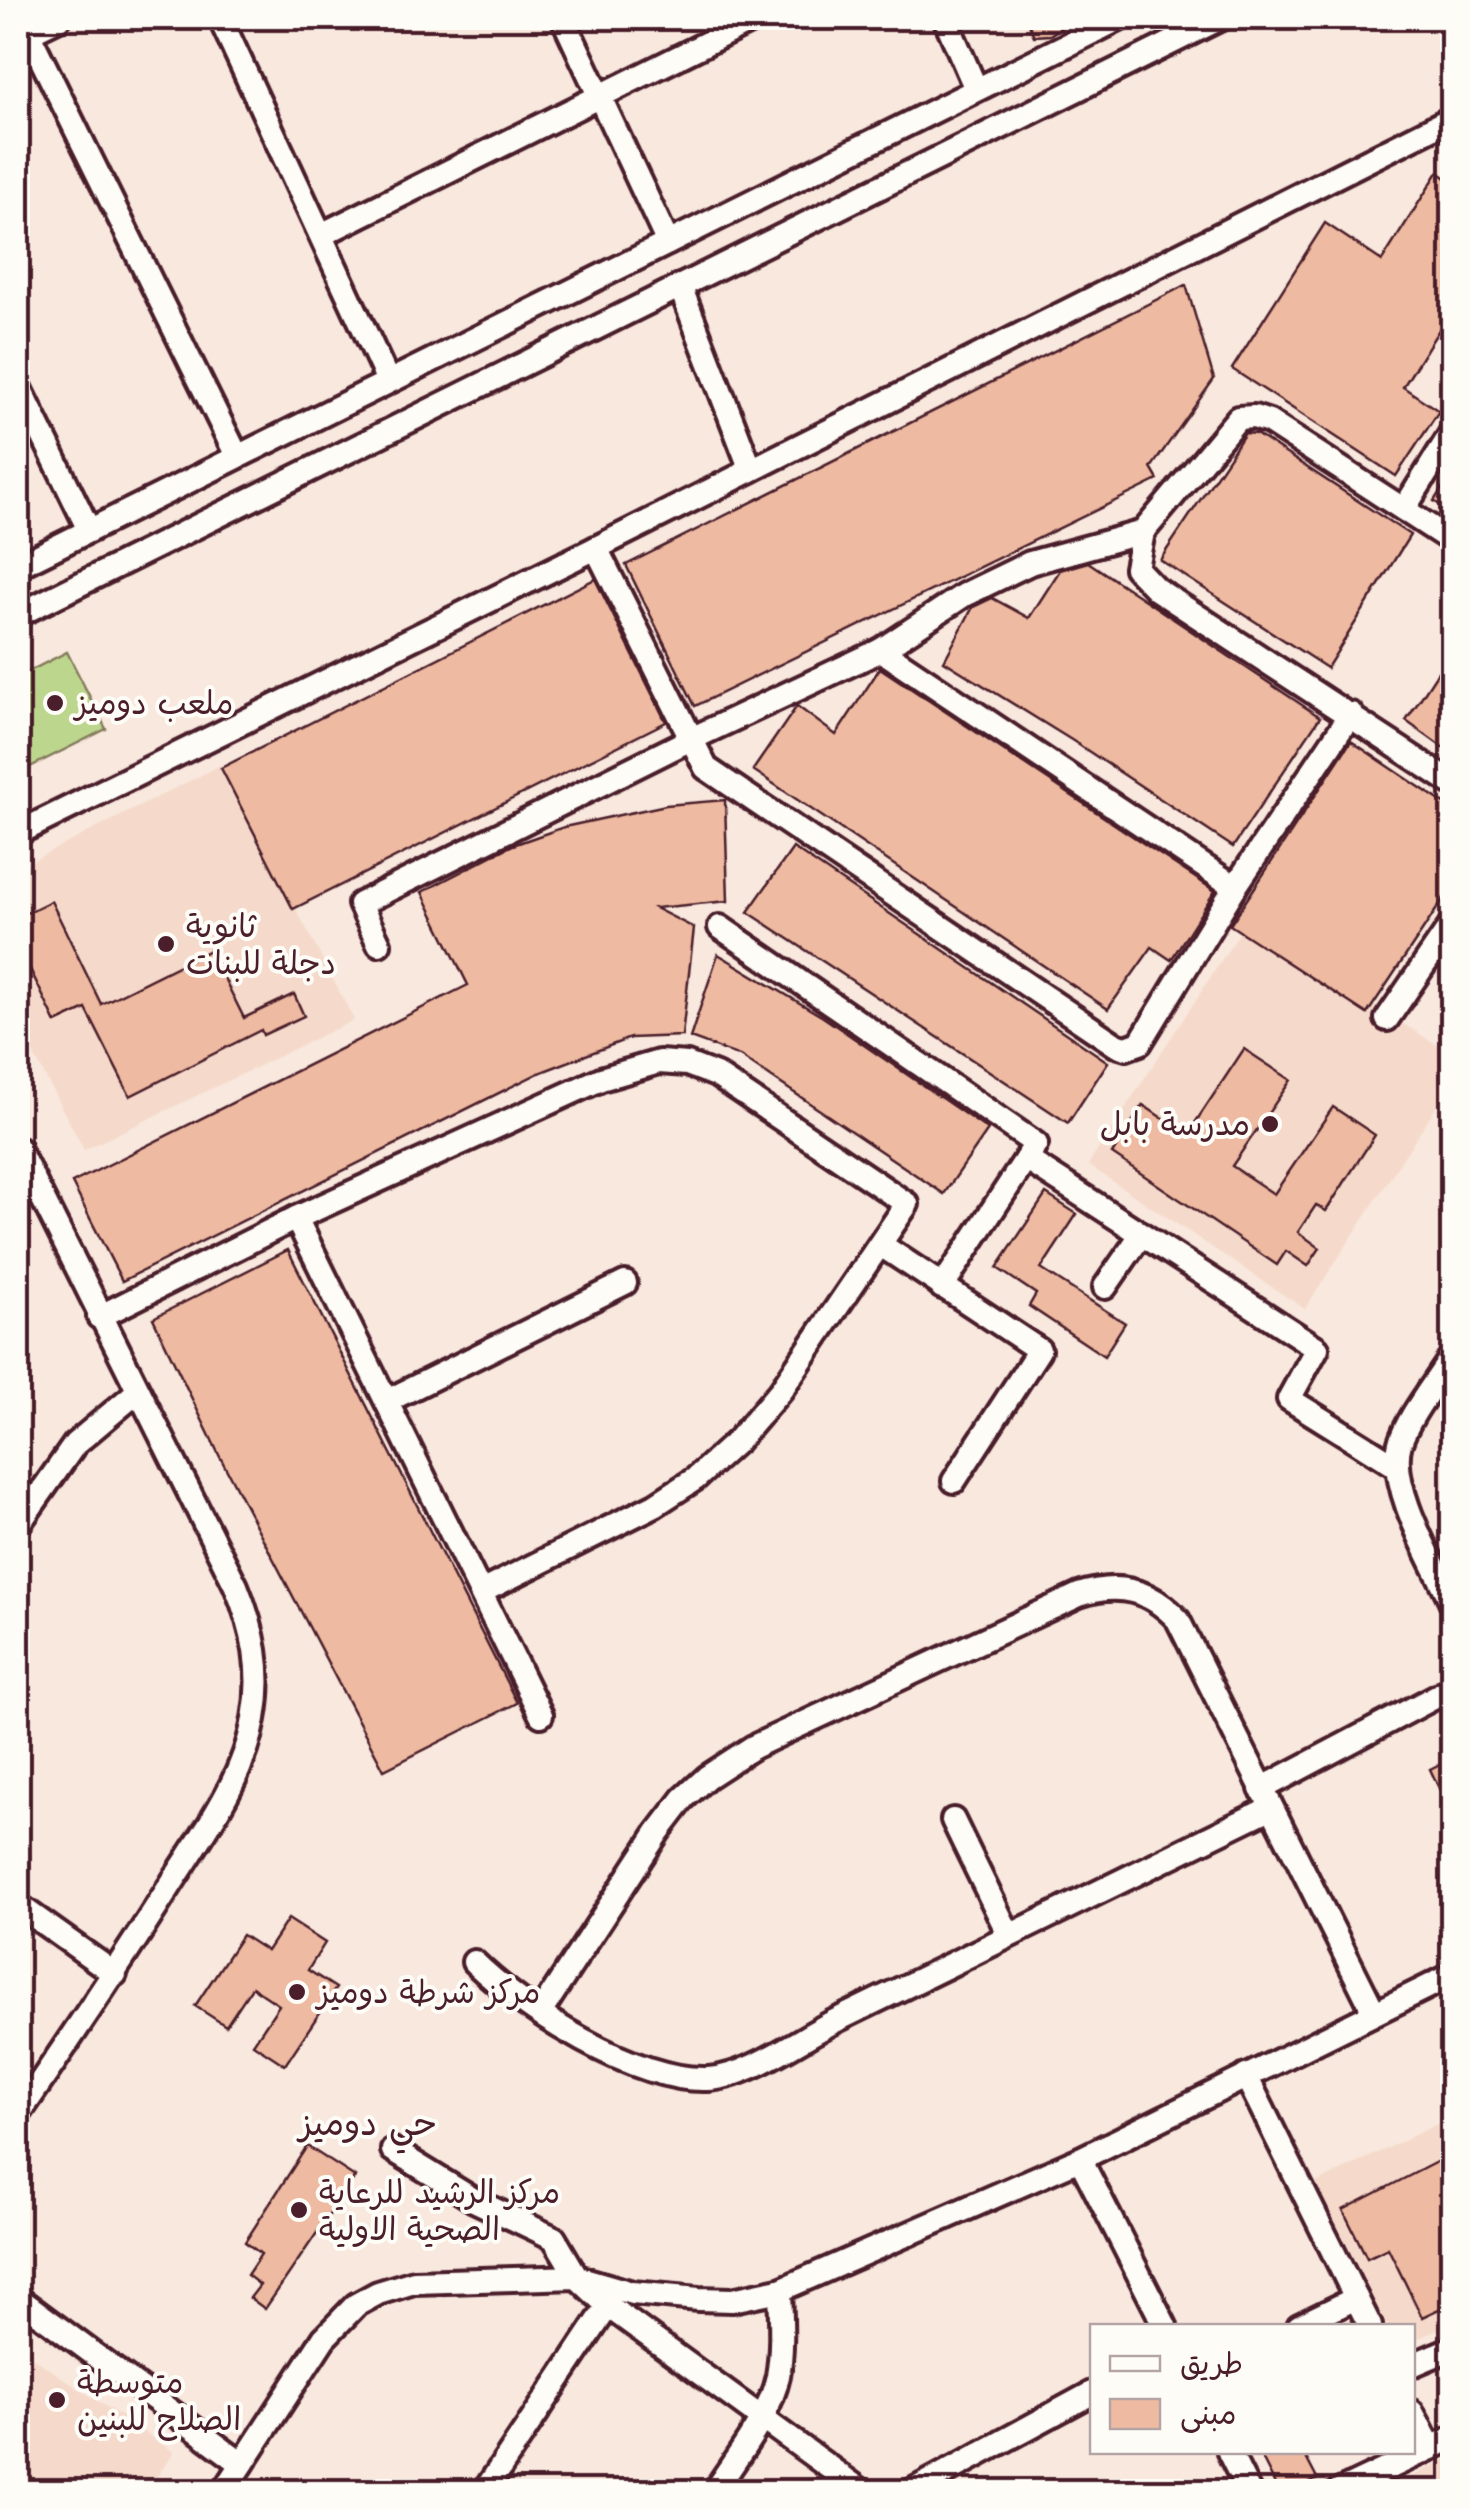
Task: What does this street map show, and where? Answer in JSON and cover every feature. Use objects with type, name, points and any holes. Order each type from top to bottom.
[{"type":"street","points":[[59,18],[25,25],[237,456]]},
{"type":"street","points":[[220,18],[388,381]]},
{"type":"street","points":[[563,18],[668,242]]},
{"type":"street","points":[[321,235],[757,18]]},
{"type":"street","points":[[945,18],[976,89]]},
{"type":"street","points":[[18,566],[1120,18]]},
{"type":"street","points":[[18,615],[1220,18]]},
{"type":"street","points":[[18,833],[1452,118]]},
{"type":"street","points":[[680,286],[751,470]]},
{"type":"street","points":[[432,360],[450,400]]},
{"type":"street","points":[[18,384],[89,530]]},
{"type":"street","points":[[1452,541],[1269,422],[1238,418],[1143,532],[1136,568],[1156,588],[1452,783]]},
{"type":"street","points":[[1404,509],[1452,432]]},
{"type":"street","points":[[379,944],[360,904],[880,650],[964,595],[1030,563],[1143,532]]},
{"type":"street","points":[[596,548],[706,768],[1116,1045],[1126,1048],[1140,1043],[1234,887],[1351,714]]},
{"type":"street","points":[[880,650],[1234,887]]},
{"type":"street","points":[[1388,1019],[1452,924]]},
{"type":"street","points":[[720,928],[1036,1144],[942,1286]]},
{"type":"street","points":[[99,1318],[296,1218],[601,1079],[659,1062],[687,1064],[716,1075],[906,1204],[780,1390],[738,1440],[696,1479],[654,1505],[481,1592]]},
{"type":"street","points":[[18,1149],[236,1586],[252,1630],[259,1680],[250,1740],[231,1784],[115,1974],[18,2115]]},
{"type":"street","points":[[1026,1160],[1317,1348],[1290,1399],[1396,1466]]},
{"type":"street","points":[[296,1218],[541,1715]]},
{"type":"street","points":[[1105,1287],[1141,1234]]},
{"type":"street","points":[[881,1245],[1039,1350],[954,1481]]},
{"type":"street","points":[[387,1401],[624,1283]]},
{"type":"street","points":[[1452,1356],[1400,1443],[1396,1466],[1403,1492],[1452,1603]]},
{"type":"street","points":[[1432,1388],[1452,1402]]},
{"type":"street","points":[[18,1525],[76,1444],[137,1392]]},
{"type":"street","points":[[540,2013],[658,1832],[684,1798],[707,1777],[753,1748],[1093,1590],[1120,1587],[1155,1599],[1178,1620],[1374,2012]]},
{"type":"street","points":[[474,1962],[540,2013],[620,2059],[680,2077],[711,2079],[743,2069],[1010,1936],[1266,1799],[1452,1688]]},
{"type":"street","points":[[954,1820],[1010,1936]]},
{"type":"street","points":[[18,1905],[115,1974]]},
{"type":"street","points":[[224,2492],[324,2338],[364,2299],[414,2282],[577,2278],[599,2286],[666,2297],[732,2300],[780,2290],[1080,2160],[1452,1975]]},
{"type":"street","points":[[1246,2076],[1369,2324]]},
{"type":"street","points":[[393,2150],[474,2200],[554,2238],[577,2278],[608,2306],[863,2492]]},
{"type":"street","points":[[1080,2160],[1165,2324]]},
{"type":"street","points":[[714,2492],[763,2416],[777,2381],[780,2290]]},
{"type":"street","points":[[18,2298],[242,2464]]},
{"type":"street","points":[[1303,2324],[1356,2298]]},
{"type":"street","points":[[484,2492],[608,2306]]},
{"type":"street","points":[[1415,2364],[1452,2348]]},
{"type":"street","points":[[910,2492],[1090,2393]]},
{"type":"street","points":[[1415,2418],[1430,2448]]},
{"type":"street","points":[[1338,2492],[1452,2438]]},
{"type":"street","points":[[1230,2454],[1249,2492]]},
{"type":"shaded area","name":"ثانوية دجلة للبنات","points":[[221,765],[354,1020],[84,1150],[18,1025],[18,868]]},
{"type":"shaded area","name":"مدرسة بابل","points":[[1244,926],[1452,1054],[1452,1082],[1305,1309],[1088,1165]]},
{"type":"shaded area","points":[[1452,2117],[1452,2322],[1415,2340],[1415,2324],[1386,2324],[1316,2183]]},
{"type":"shaded area","name":"متوسطة الصلاح للبنين","points":[[18,2348],[174,2452],[147,2491],[18,2491]]},
{"type":"shaded area","points":[[1452,2456],[1452,2491],[1383,2491]]},
{"type":"green space","name":"ملعب دوميز","points":[[67,652],[106,729],[18,773],[18,677]]},
{"type":"building","points":[[1026,18],[1075,18],[1050,35],[1034,36]]},
{"type":"building","points":[[1438,172],[1452,182],[1452,309],[1403,387],[1439,411],[1396,476],[1232,369],[1325,223],[1382,261]]},
{"type":"building","points":[[1186,285],[1214,379],[1151,468],[1158,480],[695,706],[626,565]]},
{"type":"building","points":[[1245,433],[1256,434],[1410,535],[1327,668],[1160,560]]},
{"type":"building","points":[[1452,473],[1452,514],[1434,501]]},
{"type":"building","points":[[1088,562],[1320,717],[1233,847],[944,661],[973,607],[992,598],[1029,618],[1060,570]]},
{"type":"building","points":[[595,579],[666,722],[293,909],[221,768]]},
{"type":"building","points":[[1452,650],[1452,754],[1406,721]]},
{"type":"building","points":[[880,668],[1215,891],[1171,960],[1152,947],[1108,1009],[753,770],[797,706],[836,735]]},
{"type":"building","points":[[1351,741],[1452,809],[1452,886],[1367,1014],[1230,925]]},
{"type":"building","points":[[725,800],[728,901],[655,908],[694,928],[682,1036],[630,1038],[539,1073],[122,1281],[72,1183],[468,985],[422,892],[513,845],[564,827],[666,805]]},
{"type":"building","points":[[793,848],[1108,1062],[1068,1123],[748,912]]},
{"type":"building","points":[[51,901],[101,1004],[210,950],[244,1018],[294,994],[304,1016],[263,1035],[261,1030],[130,1096],[86,1009],[56,1023],[18,944],[18,917]]},
{"type":"building","points":[[718,954],[823,1017],[988,1130],[944,1194],[740,1056],[690,1038]]},
{"type":"building","points":[[1244,1049],[1291,1080],[1232,1166],[1274,1194],[1333,1107],[1375,1135],[1326,1211],[1316,1205],[1298,1232],[1320,1248],[1308,1266],[1286,1251],[1277,1265],[1112,1154],[1143,1105],[1187,1135]]},
{"type":"building","points":[[1046,1194],[1077,1214],[1041,1269],[1125,1323],[1104,1356],[1029,1306],[1036,1294],[997,1268]]},
{"type":"building","points":[[288,1250],[517,1703],[384,1770],[219,1455],[153,1318]]},
{"type":"building","points":[[1452,1758],[1452,1816],[1430,1769]]},
{"type":"building","name":"مركز شرطة دوميز","points":[[288,1919],[325,1943],[308,1970],[336,1988],[285,2065],[253,2044],[279,2005],[252,1987],[226,2026],[195,2006],[242,1935],[267,1951]]},
{"type":"building","name":"مركز الرشيد للرعاية الصحية الاولية","points":[[307,2146],[355,2177],[265,2309],[250,2298],[260,2285],[247,2275],[261,2254],[245,2242]]},
{"type":"building","points":[[1452,2154],[1452,2303],[1422,2317],[1388,2248],[1367,2258],[1343,2210]]},
{"type":"building","points":[[1260,2454],[1304,2454],[1317,2479],[1293,2492],[1279,2492]]},
{"type":"place","name":"ملعب دوميز","points":[[55,703]]},
{"type":"place","name":"ثانوية دجلة للبنات","points":[[166,944]]},
{"type":"place","name":"مدرسة بابل","points":[[1270,1124]]},
{"type":"place","name":"مركز شرطة دوميز","points":[[297,1992]]},
{"type":"place","name":"مركز الرشيد للرعاية الصحية الاولية","points":[[299,2210]]},
{"type":"place","name":"متوسطة الصلاح للبنين","points":[[57,2400]]},
{"type":"district","name":"حي دوميز","points":[[368,2123]]}]
